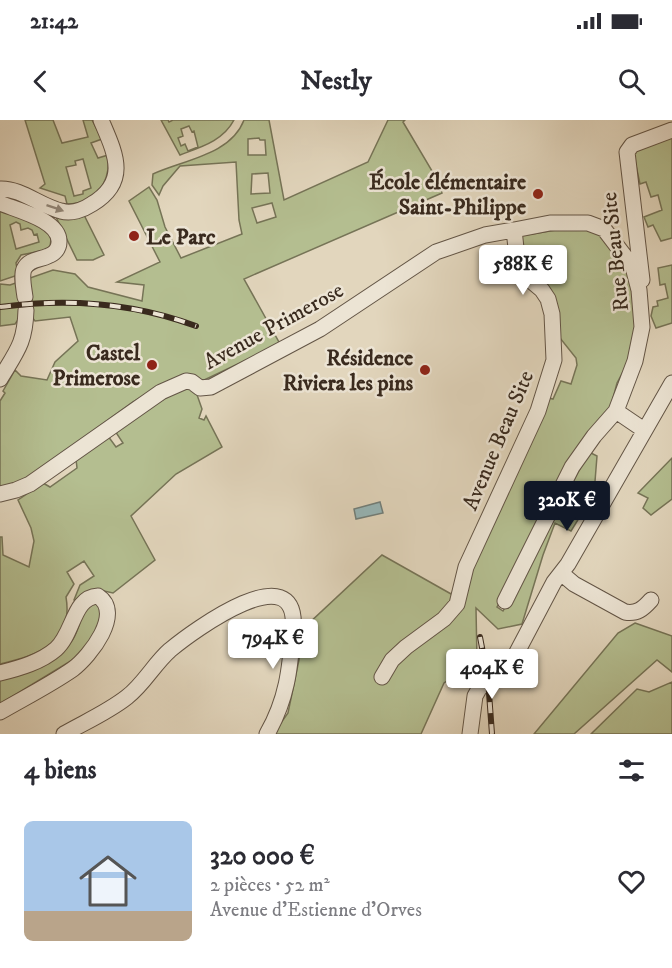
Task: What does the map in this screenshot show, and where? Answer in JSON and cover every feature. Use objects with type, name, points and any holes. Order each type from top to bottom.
[{"type":"street","points":[[0,189],[11,190],[61,211],[80,210],[97,201],[112,185],[117,169],[115,151],[101,120]]},
{"type":"street","name":"Rue Beau Site","points":[[642,327],[646,311],[627,152],[632,145],[672,130]]},
{"type":"street","points":[[0,203],[43,220],[50,225],[59,239],[54,253],[31,261],[24,269],[26,330],[23,340],[0,379]]},
{"type":"street","points":[[506,601],[572,468],[594,436],[616,411],[635,361],[642,327],[639,290],[633,267],[603,229],[588,223],[575,222],[550,223],[514,230]]},
{"type":"street","name":"Avenue Primerose","points":[[0,494],[30,484],[169,387],[186,381],[200,388],[211,387],[320,329],[436,252],[485,235],[514,230]]},
{"type":"street","name":"Avenue Beau Site","points":[[382,677],[392,660],[444,619],[457,603],[466,567],[538,411],[554,360],[552,314],[548,299],[518,266],[514,230]]},
{"type":"street","points":[[470,734],[475,696],[479,689],[511,661],[554,582],[672,383]]},
{"type":"street","points":[[616,411],[644,430]]},
{"type":"street","points":[[561,573],[574,584],[625,612],[639,611],[651,600]]},
{"type":"street","points":[[64,734],[129,695],[159,661],[181,642],[244,603],[268,595],[282,597],[289,604],[293,611],[294,625],[286,692],[267,734]]},
{"type":"street","points":[[0,673],[31,664],[55,650],[64,641],[81,603],[87,598],[98,596],[107,605],[109,615],[105,627],[84,659],[73,669],[0,712]]},
{"type":"green space","points":[[25,120],[53,120],[62,143],[88,137],[83,120],[92,120],[102,139],[91,143],[98,158],[108,155],[107,174],[100,190],[86,200],[67,204],[65,196],[40,188],[45,184]],"holes":[[[83,159],[91,188],[83,191],[83,194],[74,196],[66,167],[76,165],[75,161]]]},
{"type":"green space","points":[[161,120],[169,122],[173,120],[234,120],[218,138],[203,146],[180,155]],"holes":[[[189,126],[192,132],[194,131],[198,147],[188,151],[185,144],[181,146],[178,138],[183,136],[181,129]]]},
{"type":"green space","points":[[244,120],[269,120],[284,200],[368,162],[388,120],[405,120],[403,122],[438,181],[442,193],[244,279],[280,344],[200,382],[170,380],[133,402],[21,483],[0,487],[0,401],[5,393],[3,391],[15,370],[21,376],[47,380],[55,362],[78,341],[70,317],[35,321],[26,309],[15,324],[0,326],[0,284],[10,285],[53,270],[75,274],[88,287],[142,301],[144,285],[117,282],[160,262],[129,201],[149,187],[157,200],[165,227],[181,258],[242,234],[239,220],[236,162],[180,166],[163,186],[159,195],[152,185],[153,174],[205,155],[229,141],[238,132]],"holes":[[[248,139],[265,140],[266,155],[248,155]],[[268,173],[270,193],[251,194],[252,174]],[[272,203],[276,217],[257,223],[252,208]]]},
{"type":"green space","points":[[672,135],[672,238],[661,241],[653,225],[648,227],[644,217],[662,210],[658,195],[651,197],[646,182],[640,184],[632,147]]},
{"type":"green space","points":[[0,209],[45,228],[51,239],[50,247],[46,250],[21,255],[16,263],[18,275],[0,281]],"holes":[[[16,222],[20,224],[21,230],[28,228],[34,235],[37,234],[39,242],[16,249],[10,225]]]},
{"type":"green space","points":[[55,215],[84,215],[104,255],[93,260],[77,260]]},
{"type":"green space","points":[[580,226],[605,234],[633,281],[636,320],[631,357],[617,383],[611,406],[497,607],[503,611],[589,452],[597,456],[594,494],[571,531],[555,523],[522,624],[498,629],[476,608],[477,661],[444,683],[421,734],[273,734],[288,713],[306,626],[382,555],[460,599],[549,398],[553,399],[561,381],[571,384],[577,365],[576,358],[556,333],[550,298],[523,271],[520,236]]},
{"type":"green space","points":[[672,265],[672,323],[656,328],[651,316],[653,307],[658,306],[657,301],[668,298],[665,284],[660,285],[658,268]]},
{"type":"green space","points":[[187,386],[195,389],[202,409],[199,418],[204,420],[206,416],[222,447],[176,474],[131,516],[155,560],[113,593],[95,589],[77,602],[74,600],[80,585],[94,576],[84,561],[67,572],[74,584],[66,597],[67,613],[64,626],[58,636],[50,645],[39,651],[0,664],[0,537],[2,537],[3,555],[29,567],[34,541],[31,528],[18,500],[43,483],[50,487],[77,468],[76,459],[108,436],[116,447],[123,443],[115,431],[143,411]]},
{"type":"green space","points":[[672,458],[672,499],[651,515],[643,508],[648,498],[638,493]]},
{"type":"green space","points":[[92,601],[101,605],[104,614],[79,656],[0,704],[0,678],[41,666],[59,655],[73,639],[85,610]]},
{"type":"green space","points":[[635,623],[672,636],[672,672],[657,660],[574,734],[534,734],[618,633]]},
{"type":"green space","points":[[672,682],[672,734],[591,734],[637,689],[649,692]]},
{"type":"water","points":[[380,502],[383,513],[356,519],[354,509]]},
{"type":"railway","points":[[0,307],[50,303],[100,305],[148,312],[196,326]]},
{"type":"railway","points":[[480,637],[488,679],[492,734]]},
{"type":"place","name":"École élémentaire Saint-Philippe","points":[[538,194]]},
{"type":"place","name":"Le Parc","points":[[134,236]]},
{"type":"place","name":"Castel Primerose","points":[[152,365]]},
{"type":"place","name":"Résidence Riviera les pins","points":[[425,370]]}]
